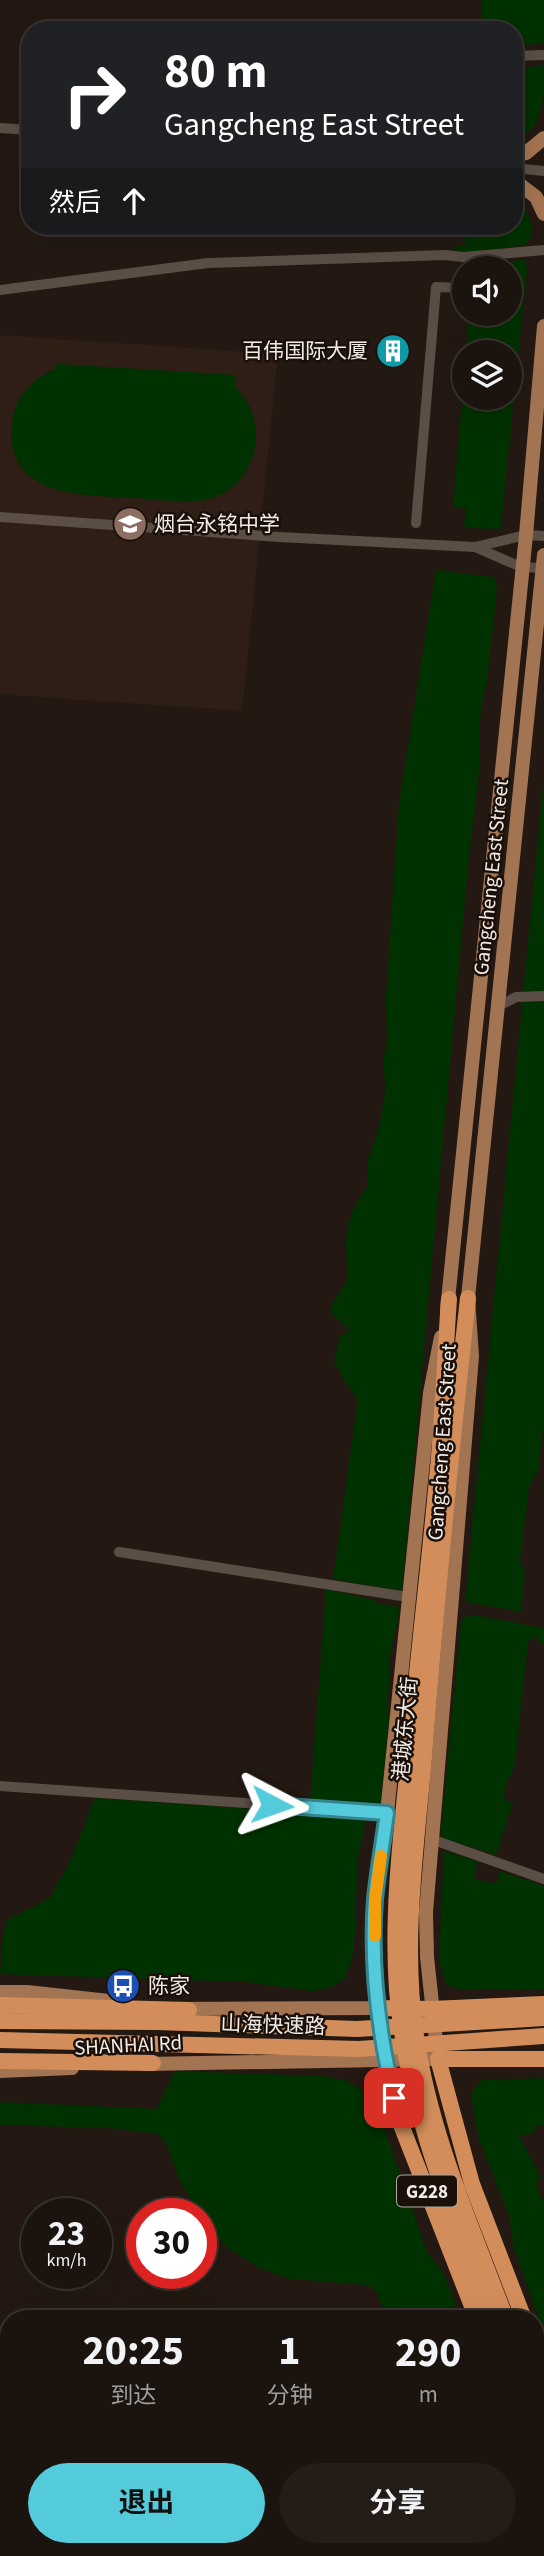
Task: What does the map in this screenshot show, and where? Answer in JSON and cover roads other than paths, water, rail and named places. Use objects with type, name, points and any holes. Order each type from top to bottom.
[{"type":"highway","name":"港城东大街","points":[[468,1298],[395,1940],[397,1990],[410,2071],[426,2140],[502,2310]]},
{"type":"highway","name":"港城东大街","points":[[425,1663],[449,1299]]},
{"type":"highway","points":[[385,2061],[378,2008],[431,2009],[544,2004]]},
{"type":"highway","points":[[0,2006],[189,2010]]},
{"type":"highway","name":"山海快速路","points":[[0,2021],[158,2022],[357,2029],[544,2018]]},
{"type":"highway","name":"山海快速路","points":[[0,2040],[359,2049],[544,2036]]},
{"type":"highway","points":[[438,2059],[544,2059]]},
{"type":"highway","name":"Gangcheng East Street","points":[[438,2059],[472,2184],[521,2310]]},
{"type":"highway","points":[[0,2061],[153,2063]]},
{"type":"highway","name":"G228","points":[[385,2061],[398,2117],[473,2310]]},
{"type":"highway","name":"港城东大街","points":[[469,2241],[489,2310]]},
{"type":"main road","points":[[523,153],[544,138]]},
{"type":"main road","points":[[523,187],[536,197],[544,214]]},
{"type":"main road","name":"Gangcheng East Street","points":[[378,2008],[375,1900],[387,1813],[430,1393],[449,1299],[526,535],[544,326]]},
{"type":"main road","name":"Gangcheng East Street","points":[[438,2059],[431,2009],[426,1912],[472,1356],[468,1298],[543,564]]},
{"type":"main road","name":"SHANHAI Rd","points":[[0,1992],[27,1992],[189,2010],[378,2008]]},
{"type":"main road","name":"SHANHAI Rd","points":[[0,2071],[153,2063],[438,2059]]},
{"type":"street","points":[[523,56],[544,55]]},
{"type":"street","points":[[0,128],[21,129]]},
{"type":"street","points":[[523,169],[544,171]]},
{"type":"street","points":[[489,256],[544,250]]},
{"type":"street","points":[[0,290],[208,263],[454,256]]},
{"type":"street","points":[[416,523],[436,287],[452,288]]},
{"type":"street","points":[[0,517],[475,547],[526,535],[544,537]]},
{"type":"street","points":[[475,547],[521,567],[543,564]]},
{"type":"street","points":[[499,1006],[516,997],[544,996]]},
{"type":"street","points":[[119,1552],[408,1597]]},
{"type":"street","points":[[0,1786],[387,1813]]},
{"type":"street","points":[[431,1839],[544,1879]]},
{"type":"place","name":"百伟国际大厦","points":[[393,351]]},
{"type":"place","name":"烟台永铭中学","points":[[130,524]]},
{"type":"place","name":"陈家","points":[[123,1986]]}]
